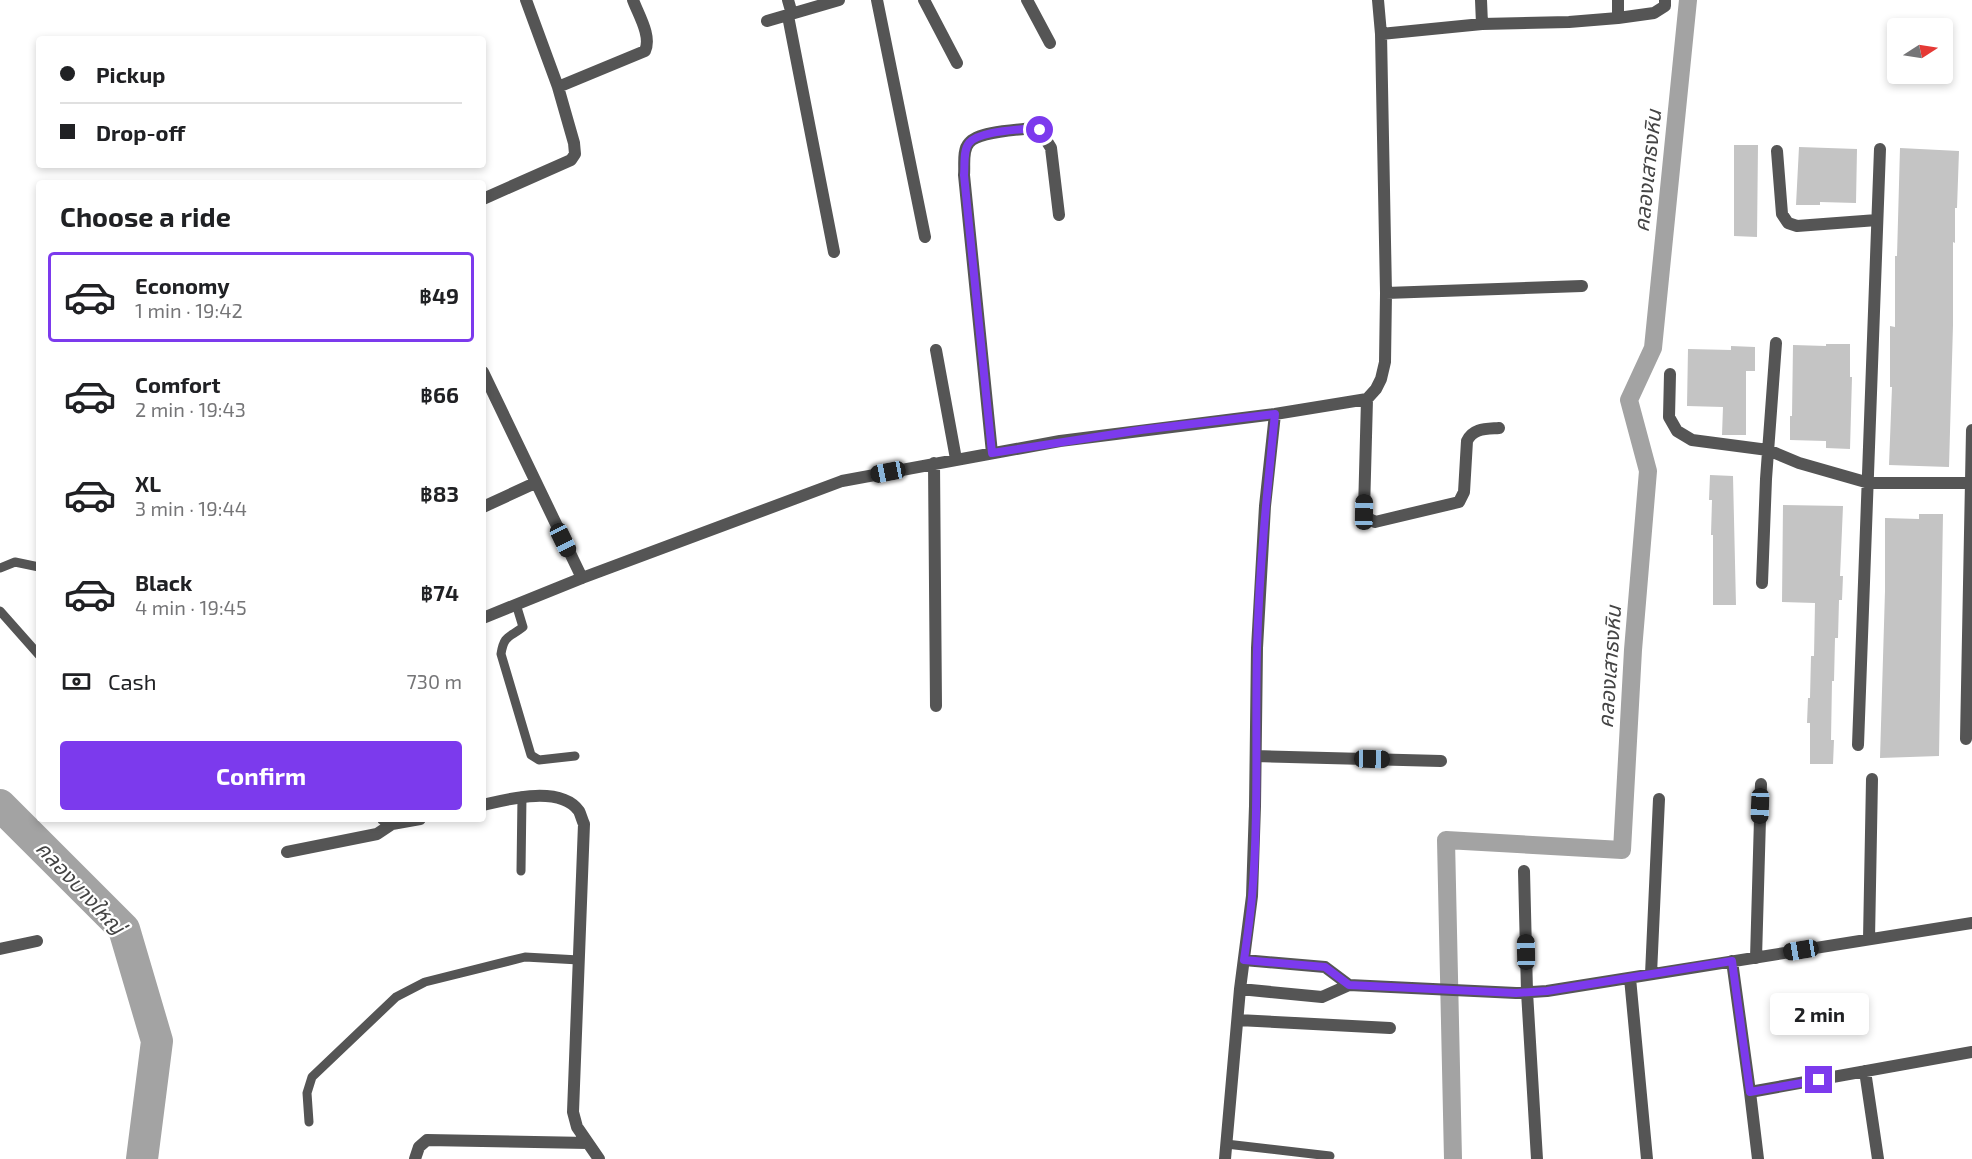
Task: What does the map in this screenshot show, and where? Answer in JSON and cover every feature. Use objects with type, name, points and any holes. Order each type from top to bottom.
[{"type":"street","points":[[486,198],[571,160],[575,154],[558,87],[526,0]]},
{"type":"street","points":[[558,87],[645,51],[648,44],[647,37],[633,0]]},
{"type":"street","points":[[788,0],[834,252]]},
{"type":"street","points":[[767,21],[839,0]]},
{"type":"street","points":[[877,0],[925,237]]},
{"type":"street","points":[[924,0],[957,63]]},
{"type":"street","points":[[1027,0],[1050,43]]},
{"type":"street","points":[[486,617],[582,578],[842,481],[1071,440],[1275,414],[1366,399],[1376,389],[1385,362],[1386,293],[1381,34],[1378,0]]},
{"type":"street","points":[[1480,0],[1482,24]]},
{"type":"street","points":[[1618,0],[1618,18]]},
{"type":"street","points":[[1381,34],[1482,24],[1618,18],[1654,13],[1665,6],[1665,0]]},
{"type":"street","points":[[992,453],[964,175],[965,150],[969,143],[987,134],[1033,128],[1040,130],[1051,148],[1059,215]]},
{"type":"street","points":[[1858,745],[1880,149]]},
{"type":"street","points":[[1777,151],[1782,214],[1788,223],[1797,226],[1877,220]]},
{"type":"street","points":[[1386,293],[1582,286]]},
{"type":"street","points":[[1762,584],[1767,450],[1776,343]]},
{"type":"street","points":[[936,350],[956,459]]},
{"type":"street","points":[[1670,374],[1669,417],[1677,431],[1692,440],[1767,450],[1799,463],[1869,483],[1971,483]]},
{"type":"street","points":[[486,379],[582,578]]},
{"type":"street","points":[[1366,399],[1364,512],[1366,517],[1375,522],[1458,502],[1464,492],[1467,441],[1470,434],[1499,428]]},
{"type":"street","points":[[1226,1159],[1240,989],[1252,896],[1260,576],[1275,414]]},
{"type":"street","points":[[1966,739],[1972,430]]},
{"type":"street","points":[[934,463],[936,706]]},
{"type":"street","points":[[486,506],[535,483]]},
{"type":"street","points":[[1256,756],[1441,760]]},
{"type":"street","points":[[1869,939],[1872,779]]},
{"type":"street","points":[[1756,958],[1761,784]]},
{"type":"street","points":[[486,804],[522,796],[564,800],[578,810],[584,824],[573,1112],[576,1127],[598,1159]]},
{"type":"street","points":[[1651,974],[1659,799]]},
{"type":"street","points":[[287,852],[377,834],[386,822]]},
{"type":"street","points":[[1524,870],[1527,992],[1537,1159]]},
{"type":"street","points":[[1240,989],[1322,998],[1349,985],[1547,991],[1972,923]]},
{"type":"street","points":[[0,949],[37,940]]},
{"type":"street","points":[[1244,960],[1325,967],[1349,985]]},
{"type":"street","points":[[1732,961],[1758,1159]]},
{"type":"street","points":[[1630,978],[1647,1159]]},
{"type":"street","points":[[1238,1020],[1390,1028]]},
{"type":"street","points":[[1750,1092],[1972,1052]]},
{"type":"street","points":[[1864,1071],[1878,1159]]},
{"type":"street","points":[[415,1159],[423,1142],[428,1140],[588,1143]]},
{"type":"lane","points":[[0,568],[15,561],[36,566]]},
{"type":"lane","points":[[516,604],[522,627],[507,637],[501,654],[531,755],[539,760],[575,756]]},
{"type":"lane","points":[[0,611],[36,652]]},
{"type":"lane","points":[[522,796],[522,871]]},
{"type":"lane","points":[[309,1122],[307,1093],[312,1077],[396,997],[425,982],[525,957],[579,960]]},
{"type":"lane","points":[[1226,1144],[1330,1156]]},
{"type":"building","points":[[1734,145],[1758,145],[1757,237],[1734,236]]},
{"type":"building","points":[[1799,147],[1857,149],[1856,203],[1820,202],[1820,205],[1796,205]]},
{"type":"building","points":[[1900,148],[1959,151],[1955,243],[1953,242],[1949,467],[1889,465],[1892,387],[1890,387],[1890,326],[1895,327],[1895,256],[1897,256]]},
{"type":"building","points":[[1826,344],[1850,344],[1850,377],[1852,377],[1850,449],[1826,448],[1826,441],[1790,440],[1793,345],[1826,346]]},
{"type":"building","points":[[1731,346],[1755,347],[1755,371],[1746,371],[1746,435],[1722,435],[1723,407],[1687,406],[1688,349],[1731,350]]},
{"type":"building","points":[[1710,475],[1733,476],[1736,605],[1713,605]]},
{"type":"building","points":[[1783,505],[1843,506],[1840,576],[1843,576],[1842,600],[1839,600],[1838,638],[1835,638],[1834,681],[1832,681],[1833,764],[1810,764],[1810,723],[1807,723],[1811,656],[1814,656],[1815,603],[1782,602]]},
{"type":"building","points":[[1919,514],[1943,514],[1939,756],[1880,758],[1885,518],[1919,519]]},
{"type":"waterway","name":"คลองเสาธงหิน","points":[[1453,1159],[1446,840],[1622,850],[1633,650],[1648,471],[1629,400],[1653,348],[1688,0]]},
{"type":"waterway","name":"คลองบางใหญ่","points":[[0,805],[124,929],[157,1041],[142,1159]]},
{"type":"route","points":[[1040,130],[1033,128],[987,134],[975,138],[965,150],[964,175],[992,453],[1060,441],[1275,414],[1260,576],[1256,806],[1252,896],[1244,960],[1325,967],[1349,985],[1516,993],[1547,991],[1732,961],[1750,1092],[1819,1080]]}]
